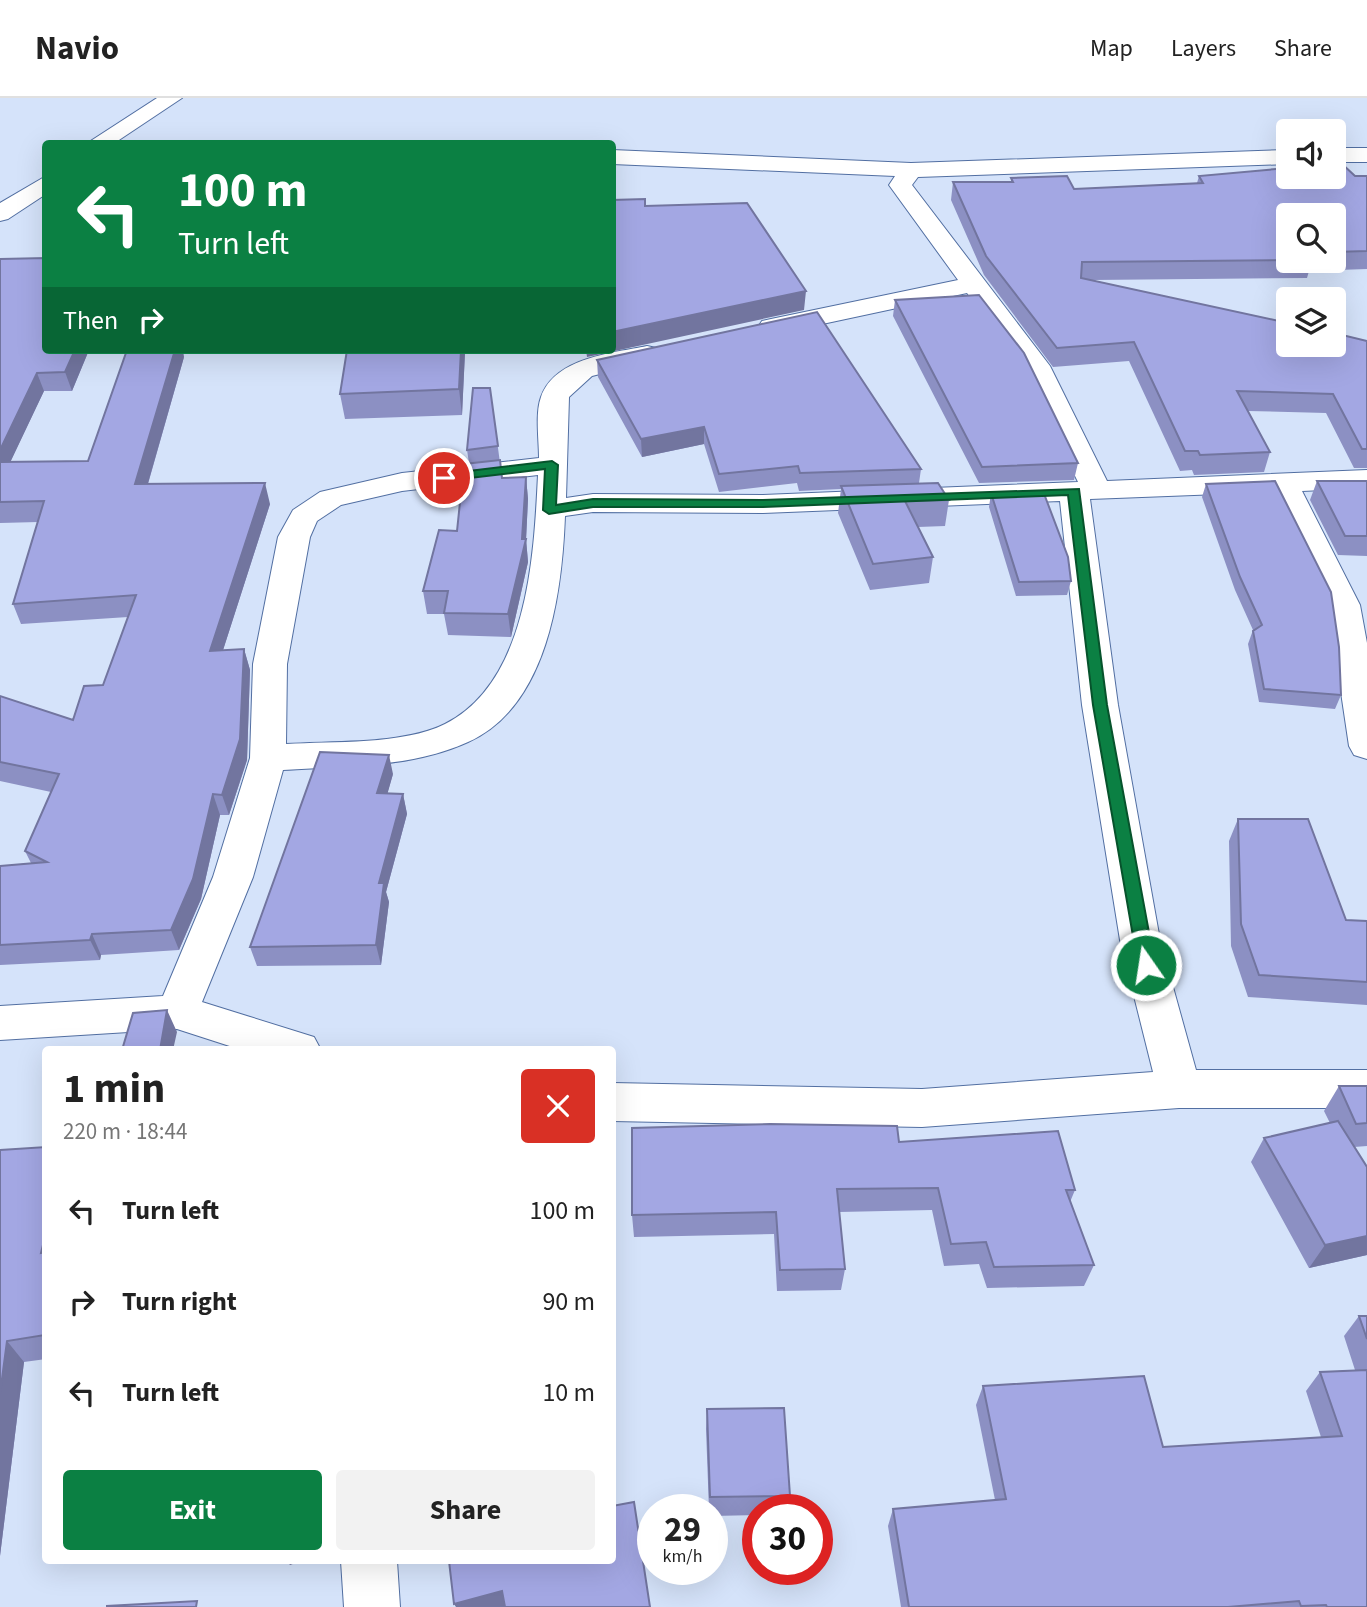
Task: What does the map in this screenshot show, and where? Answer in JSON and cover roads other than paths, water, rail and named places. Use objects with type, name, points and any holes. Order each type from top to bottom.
[{"type":"street","points":[[104,140],[172,98]]},
{"type":"street","points":[[1346,155],[1367,155]]},
{"type":"street","points":[[616,157],[911,170],[1276,156]]},
{"type":"street","points":[[911,170],[900,185],[1036,366],[1072,434],[1086,491],[1100,705],[1140,940],[1179,1089]]},
{"type":"street","points":[[0,191],[37,188]]},
{"type":"street","points":[[0,214],[37,188]]},
{"type":"street","points":[[743,333],[973,284]]},
{"type":"street","points":[[268,758],[415,745],[459,733],[495,709],[526,650],[540,606],[547,562],[555,397],[564,380],[593,366],[675,348]]},
{"type":"street","points":[[177,1012],[233,877],[268,758],[270,664],[294,537],[304,516],[331,498],[402,482],[552,465]]},
{"type":"street","points":[[549,510],[593,503],[763,504],[1367,479]]},
{"type":"street","points":[[1283,484],[1344,605],[1367,746]]},
{"type":"street","points":[[0,1023],[177,1012],[286,1046]]},
{"type":"street","points":[[616,1102],[922,1108],[1179,1089],[1367,1089]]},
{"type":"street","points":[[369,1564],[372,1607]]}]
